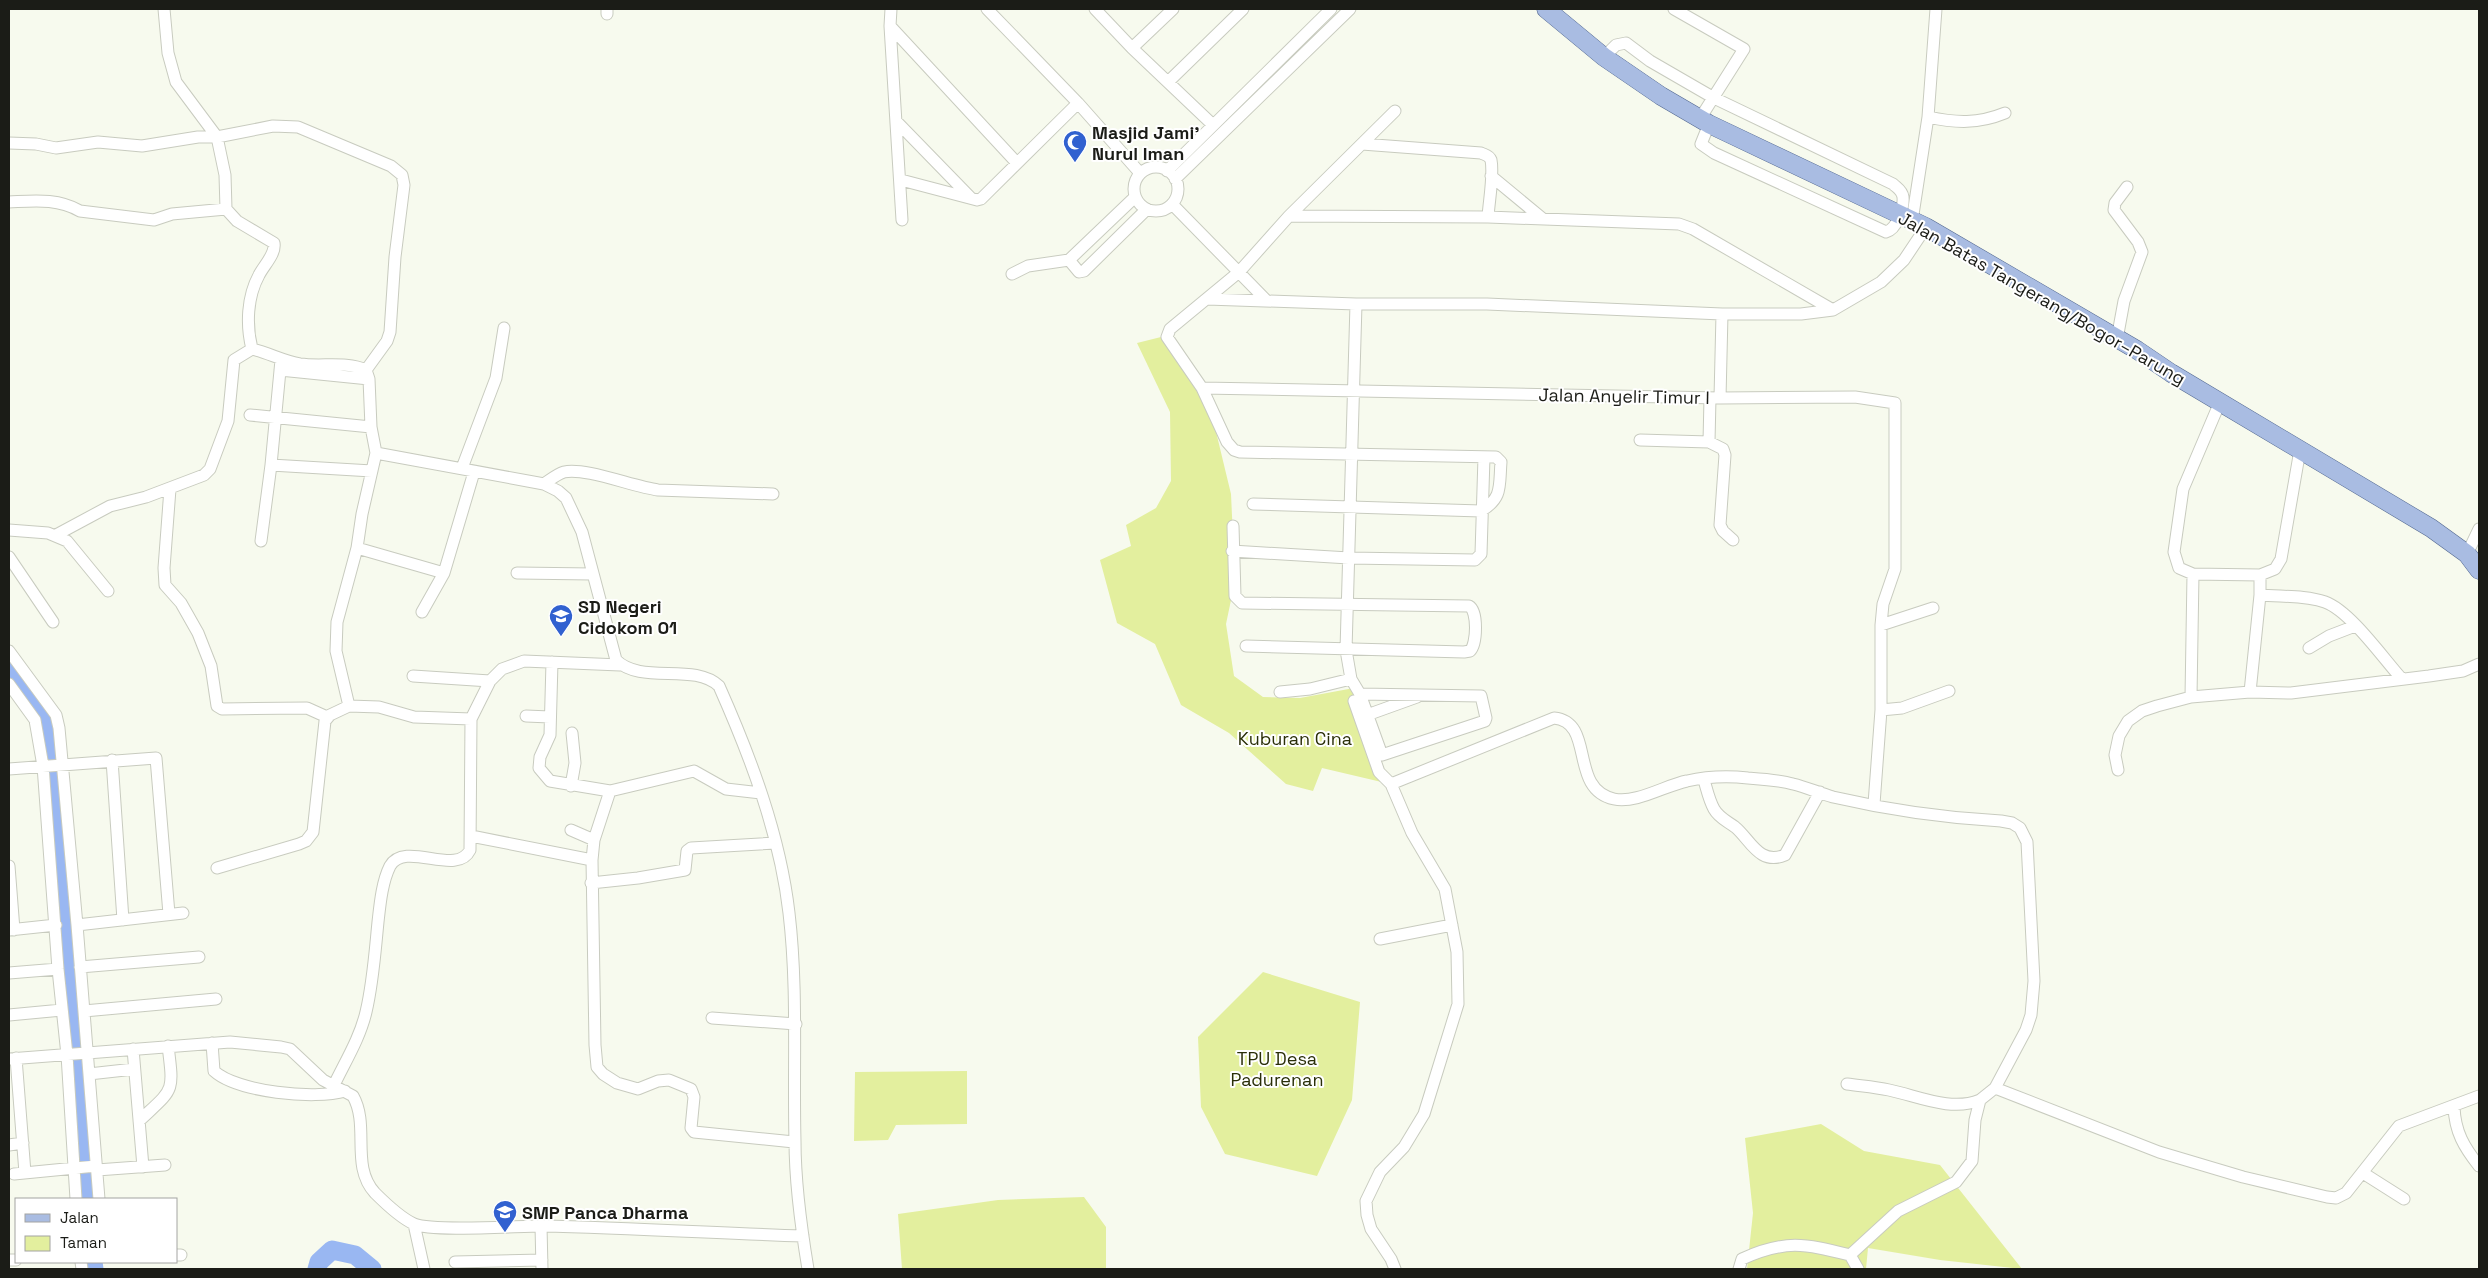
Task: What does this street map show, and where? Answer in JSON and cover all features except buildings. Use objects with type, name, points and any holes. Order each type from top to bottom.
[{"type":"main road","name":"Jalan Batas Tangerang/Bogor–Parung","points":[[1546,9],[1604,57],[1660,96],[1705,121],[1913,221],[2116,339],[2431,528],[2466,554],[2479,570]]},
{"type":"street","points":[[164,9],[169,61],[176,82],[217,137],[225,175],[226,209],[237,221],[274,243],[274,250],[258,276],[250,305],[248,333],[252,349],[281,365],[353,366],[367,374]]},
{"type":"street","points":[[891,9],[890,26],[902,220]]},
{"type":"street","points":[[987,9],[1078,103],[1140,173]]},
{"type":"street","points":[[1096,9],[1132,48],[1213,125]]},
{"type":"street","points":[[1132,48],[1173,9]]},
{"type":"street","points":[[1168,82],[1243,9]]},
{"type":"street","points":[[1171,175],[1213,125],[1332,9]]},
{"type":"street","points":[[1171,175],[1350,9]]},
{"type":"street","points":[[1674,9],[1696,14],[1744,49],[1714,98],[1705,121],[1701,145],[1714,153],[1886,232],[1913,221]]},
{"type":"street","points":[[1207,299],[1356,304],[1487,304],[1722,314],[1800,314],[1833,310],[1858,296],[1894,271],[1910,253],[1928,117],[1936,9]]},
{"type":"street","points":[[890,26],[1016,162]]},
{"type":"street","points":[[1604,57],[1616,44],[1626,43],[1664,69],[1714,98],[1893,184],[1900,189],[1913,221]]},
{"type":"street","points":[[901,180],[981,199],[1016,162],[1078,103]]},
{"type":"street","points":[[1253,504],[1481,511],[1493,504],[1497,497],[1501,462],[1499,458],[1240,452],[1234,450],[1227,442],[1202,388],[1168,341],[1167,333],[1239,272],[1289,216],[1395,111]]},
{"type":"street","points":[[1928,117],[1951,122],[1970,123],[1990,120],[2005,114]]},
{"type":"street","points":[[897,122],[971,198]]},
{"type":"street","points":[[9,143],[36,144],[56,148],[98,142],[142,146],[198,137],[217,137],[273,126],[298,126],[390,166],[402,175],[404,185],[395,257],[390,332],[387,341],[367,374],[371,427],[376,453],[357,548],[339,613],[336,634],[336,651],[349,706]]},
{"type":"street","points":[[1362,144],[1481,153],[1490,160],[1488,217]]},
{"type":"street","points":[[1153,168],[1171,175],[1177,192],[1172,204],[1160,211],[1147,209],[1140,204],[1135,197],[1134,189],[1140,173],[1153,168]]},
{"type":"street","points":[[1490,176],[1543,219]]},
{"type":"street","points":[[2116,339],[2124,301],[2142,252],[2138,242],[2114,210],[2115,203],[2127,187]]},
{"type":"street","points":[[1012,274],[1028,266],[1069,260],[1135,197]]},
{"type":"street","points":[[9,202],[52,201],[80,211],[154,220],[172,214],[226,209]]},
{"type":"street","points":[[1172,204],[1267,301]]},
{"type":"street","points":[[1069,260],[1079,272],[1084,271],[1147,209]]},
{"type":"street","points":[[1289,216],[1488,217],[1679,224],[1693,229],[1833,310]]},
{"type":"street","points":[[1280,692],[1355,686],[1424,695],[1481,696],[1486,718],[1485,720],[1382,756],[1355,686],[1346,650],[1356,304]]},
{"type":"street","points":[[1709,442],[1715,398],[1722,314]]},
{"type":"street","points":[[462,468],[497,374],[504,328]]},
{"type":"street","points":[[56,535],[110,506],[191,482],[210,470],[228,421],[234,360],[252,349]]},
{"type":"street","points":[[261,541],[281,365]]},
{"type":"street","name":"Jalan Anyelir Timur I","points":[[1202,388],[1715,398],[1855,397],[1895,403],[1895,569],[1883,604],[1881,626]]},
{"type":"street","points":[[2220,402],[2182,489],[2174,552],[2180,569],[2193,574],[2260,575],[2275,568],[2281,559],[2300,450]]},
{"type":"street","points":[[250,415],[371,427]]},
{"type":"street","points":[[1640,440],[1709,442],[1723,449],[1725,467],[1720,525],[1723,531],[1733,540]]},
{"type":"street","points":[[376,453],[544,484],[562,493],[582,532],[614,655],[620,664],[629,670],[692,676],[715,682],[731,716],[761,793],[776,843],[789,912],[796,1024],[794,1142],[808,1269]]},
{"type":"street","points":[[1232,551],[1350,558],[1475,560],[1480,554],[1484,457]]},
{"type":"street","points":[[271,465],[372,471]]},
{"type":"street","points":[[422,612],[444,574],[474,472]]},
{"type":"street","points":[[544,484],[567,472],[584,473],[639,488],[773,494]]},
{"type":"street","points":[[170,489],[164,568],[165,585],[180,603],[198,633],[209,662],[217,706],[222,709],[307,708],[327,717]]},
{"type":"street","points":[[1233,526],[1232,551],[1235,596],[1238,602],[1469,606],[1475,612],[1475,644],[1470,651],[1346,650],[1246,646]]},
{"type":"street","points":[[2466,554],[2479,529]]},
{"type":"street","points":[[9,530],[56,535],[72,546],[108,591]]},
{"type":"street","points":[[357,548],[444,574]]},
{"type":"street","points":[[9,557],[53,622]]},
{"type":"street","points":[[517,573],[592,574]]},
{"type":"street","points":[[2191,697],[2193,574]]},
{"type":"street","points":[[2250,692],[2260,595],[2260,575]]},
{"type":"street","points":[[2260,595],[2310,599],[2326,603],[2340,610],[2401,678]]},
{"type":"street","points":[[1874,804],[1880,710],[1881,626],[1933,608]]},
{"type":"street","points":[[2309,648],[2329,636],[2355,626]]},
{"type":"street","points":[[9,651],[56,715],[63,764],[99,1198]]},
{"type":"street","points":[[334,1085],[361,1028],[366,1012],[380,906],[391,865],[409,856],[453,860],[464,858],[470,850],[471,719],[490,681],[502,669],[524,661],[620,664]]},
{"type":"street","points":[[552,662],[549,741],[540,757],[539,768],[550,781],[610,791],[694,771],[726,789],[761,793]]},
{"type":"street","points":[[2118,770],[2115,755],[2119,736],[2128,721],[2142,711],[2157,706],[2191,697],[2250,692],[2291,693],[2462,671],[2479,664]]},
{"type":"street","points":[[413,676],[490,681]]},
{"type":"street","points":[[9,684],[35,720],[43,766],[58,969],[76,1169],[76,1198]]},
{"type":"street","points":[[1355,686],[1354,701],[1379,772],[1391,784],[1412,833],[1445,889],[1458,958],[1458,1004],[1431,1094],[1415,1131],[1397,1156],[1380,1172],[1366,1201],[1366,1215],[1371,1229],[1391,1259],[1395,1269]]},
{"type":"street","points":[[1880,710],[1902,708],[1949,691]]},
{"type":"street","points":[[1367,715],[1424,695]]},
{"type":"street","points":[[327,717],[349,706],[379,707],[414,716],[471,719]]},
{"type":"street","points":[[526,716],[550,717]]},
{"type":"street","points":[[217,868],[298,844],[311,837],[316,817],[327,717]]},
{"type":"street","points":[[1391,784],[1492,745],[1554,718],[1565,720],[1572,725],[1592,785],[1608,797],[1624,800],[1688,781],[1746,777],[1792,783],[1820,792],[1915,815],[2012,823],[2020,828],[2027,842],[2034,981],[2031,1015],[2026,1030],[1995,1088],[1980,1100],[1969,1103],[1937,1102],[1890,1090],[1847,1084]]},
{"type":"street","points":[[571,786],[575,763],[572,733]]},
{"type":"street","points":[[9,769],[154,757],[157,760],[169,914]]},
{"type":"street","points":[[112,760],[123,920]]},
{"type":"street","points":[[1704,780],[1714,810],[1739,832],[1755,851],[1769,856],[1785,855],[1820,792]]},
{"type":"street","points":[[610,791],[594,840],[592,860],[595,1058],[597,1067],[603,1074],[617,1083],[638,1089],[662,1080],[692,1089],[694,1097],[691,1128],[694,1132],[794,1142]]},
{"type":"street","points":[[571,830],[594,840]]},
{"type":"street","points":[[471,836],[592,860]]},
{"type":"street","points":[[592,883],[682,871],[686,869],[687,851],[691,848],[776,843]]},
{"type":"street","points":[[9,866],[11,930],[56,924]]},
{"type":"street","points":[[77,925],[184,913]]},
{"type":"street","points":[[1380,939],[1452,924]]},
{"type":"street","points":[[80,967],[199,957]]},
{"type":"street","points":[[9,973],[58,969]]},
{"type":"street","points":[[84,1012],[216,999]]},
{"type":"street","points":[[9,1015],[62,1010]]},
{"type":"street","points":[[712,1018],[796,1024]]},
{"type":"street","points":[[166,1165],[76,1169],[19,1174],[23,1143],[14,1099],[12,1059],[230,1042],[290,1050],[316,1074],[353,1096],[356,1103],[363,1172],[367,1182],[376,1194],[414,1224],[434,1227],[541,1226],[803,1236]]},
{"type":"street","points":[[212,1043],[214,1071],[234,1083],[302,1094],[328,1094],[345,1091]]},
{"type":"street","points":[[139,1121],[168,1094],[171,1086],[168,1046]]},
{"type":"street","points":[[132,1049],[143,1167]]},
{"type":"street","points":[[89,1074],[134,1068]]},
{"type":"street","points":[[1995,1088],[2159,1152],[2284,1188],[2336,1198],[2346,1194],[2399,1126],[2479,1096]]},
{"type":"street","points":[[1850,1255],[1898,1211],[1956,1182],[1972,1161],[1980,1100]]},
{"type":"street","points":[[2454,1106],[2455,1123],[2462,1145],[2479,1166]]},
{"type":"street","points":[[9,1145],[23,1143]]},
{"type":"street","points":[[2362,1173],[2404,1199]]},
{"type":"street","points":[[414,1224],[424,1269]]},
{"type":"street","points":[[455,1262],[542,1265],[541,1226]]},
{"type":"street","points":[[1739,1269],[1742,1259],[1756,1253],[1793,1244],[1804,1244],[1850,1255],[1858,1269]]},
{"type":"green space","name":"Kuburan Cina","points":[[1165,336],[1211,411],[1231,494],[1235,581],[1226,624],[1234,676],[1263,697],[1300,698],[1354,688],[1390,784],[1322,768],[1313,791],[1286,784],[1229,733],[1181,705],[1155,644],[1117,623],[1100,560],[1131,546],[1126,525],[1156,508],[1171,481],[1170,412],[1137,343]]},
{"type":"green space","name":"TPU Desa Padurenan","points":[[1263,972],[1360,1002],[1352,1100],[1317,1176],[1225,1154],[1201,1107],[1198,1037]]},
{"type":"green space","points":[[967,1071],[967,1124],[896,1125],[888,1140],[854,1141],[855,1072]]},
{"type":"green space","points":[[1821,1124],[1864,1151],[1940,1165],[2022,1269],[1940,1260],[1868,1248],[1866,1269],[1747,1269],[1753,1213],[1745,1138]]},
{"type":"green space","points":[[1084,1197],[1106,1227],[1106,1269],[902,1269],[898,1214],[998,1200]]},
{"type":"waterway","points":[[9,669],[43,714],[48,728],[88,1198]]},
{"type":"waterway","points":[[317,1269],[319,1262],[332,1250],[355,1255],[372,1269]]},
{"type":"waterway","points":[[93,1263],[94,1269]]},
{"type":"place","name":"Masjid Jami' Nurul Iman","points":[[1075,163]]},
{"type":"place","name":"SD Negeri Cidokom 01","points":[[561,637]]},
{"type":"place","name":"SMP Panca Dharma","points":[[505,1233]]}]
